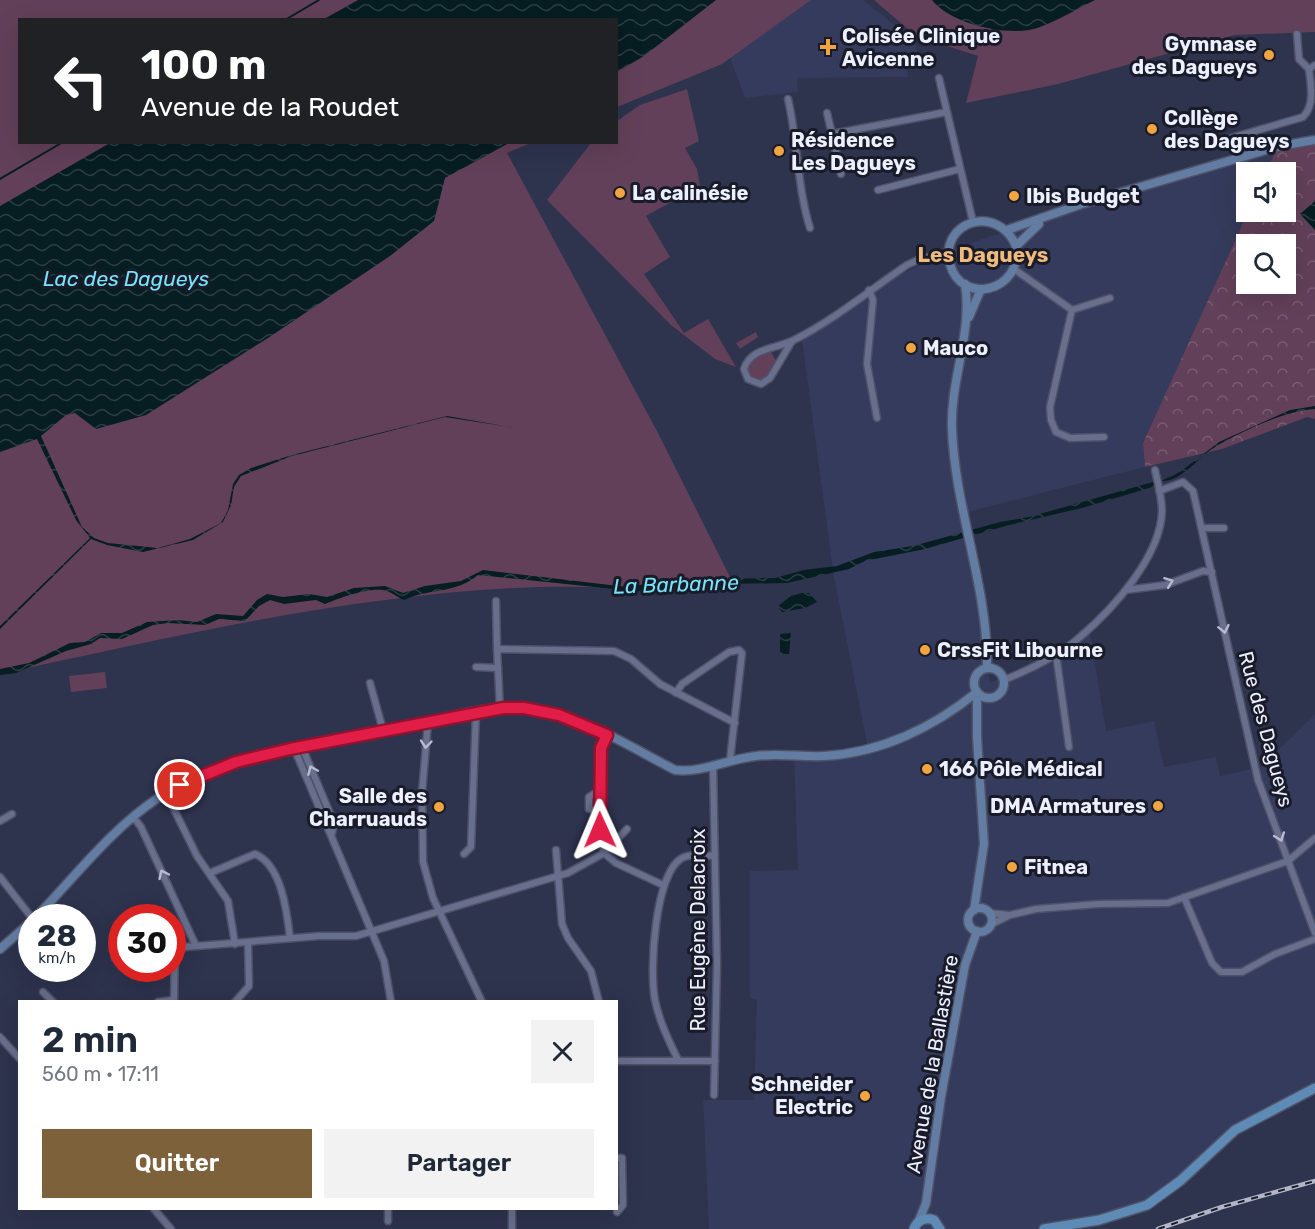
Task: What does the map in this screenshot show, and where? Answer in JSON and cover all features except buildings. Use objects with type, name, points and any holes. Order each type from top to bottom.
[{"type":"main road","points":[[1007,230],[1236,159],[1314,140]]},
{"type":"main road","points":[[1016,246],[1007,230],[991,221],[973,222],[955,235],[949,255],[957,277],[965,284],[981,289],[1001,284],[1014,269],[1016,246],[1022,237],[1052,215]]},
{"type":"main road","points":[[965,284],[967,302],[952,397],[952,428],[963,514],[982,591],[987,667]]},
{"type":"main road","points":[[964,331],[981,289]]},
{"type":"main road","points":[[977,710],[988,698],[1000,694],[1004,681],[998,670],[987,667]]},
{"type":"main road","points":[[979,885],[992,924],[986,930],[977,931],[969,922],[979,885],[984,844],[977,737],[977,692],[974,684],[976,675],[987,667]]},
{"type":"main road","points":[[977,692],[988,698]]},
{"type":"main road","points":[[48,904],[134,818],[166,793],[213,770],[298,748],[476,712],[524,708],[559,715],[607,735],[675,770],[690,771],[730,760],[757,756],[824,756],[864,751],[916,732],[965,703],[977,692]]},
{"type":"main road","points":[[965,703],[977,710]]},
{"type":"main road","points":[[974,910],[988,911]]},
{"type":"main road","name":"Avenue de la Ballastière","points":[[916,1226],[926,1203],[940,1097],[969,950],[977,931]]},
{"type":"main road","points":[[0,949],[18,933]]},
{"type":"main road","points":[[1044,1229],[1099,1220],[1147,1205],[1180,1181],[1235,1130],[1315,1088]]},
{"type":"main road","name":"Avenue de la Ballastière","points":[[926,1203],[934,1220]]},
{"type":"main road","points":[[916,1226],[925,1219],[934,1220],[940,1229]]},
{"type":"street","points":[[1236,159],[1231,138],[1303,117],[1310,112],[1313,98],[1312,67],[1299,59],[1297,34]]},
{"type":"street","points":[[939,78],[973,222]]},
{"type":"street","points":[[788,99],[800,163],[803,204],[810,228]]},
{"type":"street","points":[[832,134],[947,112]]},
{"type":"street","points":[[827,113],[841,174]]},
{"type":"street","points":[[878,190],[960,169]]},
{"type":"street","points":[[792,341],[770,378],[761,384],[752,382],[746,376],[746,362],[773,346],[792,341],[922,258],[949,255]]},
{"type":"street","points":[[1014,269],[1072,310]]},
{"type":"street","points":[[869,290],[873,300],[867,364],[877,418]]},
{"type":"street","points":[[1072,310],[1110,298]]},
{"type":"street","points":[[1072,310],[1050,407],[1051,420],[1056,432],[1070,438],[1104,437]]},
{"type":"street","points":[[773,346],[779,362]]},
{"type":"street","points":[[1004,681],[1056,654],[1081,637],[1126,590],[1155,542],[1162,512],[1155,470]]},
{"type":"street","name":"Rue des Dagueys","points":[[1160,491],[1183,482],[1189,485],[1202,528],[1258,780],[1315,933]]},
{"type":"street","points":[[1202,528],[1224,528]]},
{"type":"street","points":[[1126,590],[1165,585],[1203,571],[1212,572]]},
{"type":"street","points":[[496,601],[500,709]]},
{"type":"street","points":[[497,649],[614,651],[631,659],[660,684],[735,723]]},
{"type":"street","points":[[676,693],[682,684],[729,652],[739,651],[744,657],[730,760]]},
{"type":"street","points":[[1056,654],[1070,747]]},
{"type":"street","points":[[476,668],[498,668]]},
{"type":"street","points":[[370,683],[383,730]]},
{"type":"street","points":[[464,854],[471,847],[476,712]]},
{"type":"street","points":[[428,722],[422,793],[423,862],[429,886],[481,1000]]},
{"type":"street","points":[[607,735],[601,748],[600,809],[604,853],[616,863],[663,885]]},
{"type":"street","points":[[298,748],[334,823],[332,833],[389,978],[391,1000]]},
{"type":"street","name":"Rue Eugène Delacroix","points":[[713,765],[717,964],[714,1095]]},
{"type":"street","points":[[600,790],[589,797],[589,809],[600,809]]},
{"type":"street","points":[[166,793],[197,856],[228,901],[235,944]]},
{"type":"street","points":[[0,822],[12,814]]},
{"type":"street","points":[[134,818],[141,828],[196,946]]},
{"type":"street","points":[[186,947],[290,938],[356,936],[560,876],[580,868],[604,853],[627,829]]},
{"type":"street","points":[[992,924],[1010,915],[1036,909],[1099,904],[1168,903],[1288,861],[1315,838]]},
{"type":"street","points":[[556,850],[560,876],[562,924],[568,938],[591,971],[598,1000]]},
{"type":"street","points":[[210,873],[255,854],[264,857],[272,869],[284,902],[290,938]]},
{"type":"street","points":[[678,1060],[661,1022],[652,979],[663,885],[674,866],[685,856],[714,856]]},
{"type":"street","points":[[0,877],[21,904]]},
{"type":"street","points":[[1184,897],[1197,921],[1212,963],[1221,972],[1242,972],[1275,954],[1315,939]]},
{"type":"street","points":[[988,911],[1010,915]]},
{"type":"street","points":[[237,1000],[249,986],[248,943]]},
{"type":"street","points":[[174,982],[174,1000]]},
{"type":"street","points":[[44,992],[51,1000]]},
{"type":"street","points":[[0,1037],[18,1057]]},
{"type":"street","points":[[618,1062],[715,1061]]},
{"type":"street","points":[[617,1212],[623,1205],[622,1158],[618,1158]]},
{"type":"street","points":[[155,1210],[171,1229]]},
{"type":"street","points":[[159,1215],[164,1210]]},
{"type":"street","points":[[388,1210],[388,1221]]},
{"type":"street","points":[[512,1210],[512,1229]]},
{"type":"shaded area","name":"Colisée Clinique Avicenne","points":[[803,0],[863,0],[914,40],[918,54],[914,55],[916,63],[907,66],[908,77],[797,78],[798,92],[745,98],[729,55]]},
{"type":"shaded area","points":[[1276,150],[1271,162],[1236,162],[1236,222],[1243,222],[1236,234],[1143,443],[1145,467],[967,512],[990,683],[1090,633],[1106,731],[1154,721],[1164,767],[1216,757],[1220,776],[1261,767],[1315,714],[1315,1088],[1235,1129],[1137,1214],[1037,1229],[709,1229],[703,1100],[754,1100],[757,1000],[750,998],[750,871],[798,870],[794,755],[822,756],[868,748],[834,577],[802,340],[877,286],[951,250],[1150,182]]},
{"type":"green space","points":[[0,0],[811,0],[722,64],[618,107],[618,18],[18,18],[18,144],[529,144],[507,153],[657,431],[737,591],[541,587],[384,600],[256,620],[0,674]]},
{"type":"green space","points":[[874,0],[1315,0],[1315,32],[1235,35],[1058,84],[966,103],[978,56],[916,36]]},
{"type":"green space","name":"La calinésie","points":[[687,89],[699,141],[685,148],[697,169],[700,186],[646,216],[670,257],[644,274],[684,333],[708,319],[736,367],[715,359],[671,325],[547,200],[590,144],[618,144],[618,120],[640,105]]},
{"type":"green space","points":[[1315,141],[1315,419],[1307,417],[1222,449],[1145,467],[1143,443],[1236,238],[1236,294],[1296,294],[1296,234],[1238,234],[1243,222],[1296,222],[1296,162],[1271,162],[1276,150]]},
{"type":"green space","points":[[756,332],[758,337],[740,349],[736,343]]},
{"type":"green space","points":[[770,350],[776,361],[767,376],[759,380],[748,375],[746,369],[750,360]]},
{"type":"green space","points":[[105,672],[107,688],[71,692],[69,676]]},
{"type":"water","points":[[358,0],[716,0],[644,56],[618,71],[618,18],[326,18]]},
{"type":"water","points":[[932,0],[1095,0],[1040,27],[1014,31],[983,27],[967,22],[941,9]]},
{"type":"water","name":"Lac des Dagueys","points":[[108,144],[507,144],[445,178],[434,221],[390,256],[268,338],[146,415],[96,429],[75,413],[66,415],[41,436],[82,527],[94,538],[108,543],[158,548],[190,539],[221,523],[228,510],[233,484],[239,475],[251,468],[292,455],[447,416],[516,428],[445,417],[292,456],[241,476],[234,487],[231,505],[223,522],[193,540],[143,552],[107,545],[91,539],[0,629],[0,626],[90,538],[76,520],[37,439],[0,452],[0,206]]},
{"type":"water","points":[[1315,201],[1315,230],[1300,214]]},
{"type":"water","points":[[1315,406],[1315,409],[1277,418],[1238,435],[1209,451],[1176,478],[1161,481],[1180,472],[1219,442],[1290,410]]},
{"type":"water","name":"La Barbanne","points":[[1153,482],[1156,486],[1082,508],[1009,525],[925,549],[865,561],[849,569],[787,583],[658,585],[632,593],[614,589],[478,575],[461,585],[404,600],[389,592],[373,590],[356,593],[325,604],[316,600],[284,604],[270,600],[259,606],[245,621],[219,619],[205,625],[168,623],[153,625],[122,639],[100,638],[91,644],[66,651],[16,673],[0,675],[0,669],[29,663],[70,643],[85,642],[101,633],[122,633],[147,622],[177,620],[197,622],[216,614],[243,616],[257,600],[267,594],[283,597],[309,594],[327,597],[354,588],[385,586],[403,593],[425,586],[461,581],[483,570],[627,587],[671,580],[775,578],[804,570],[837,566],[874,552],[913,546],[1000,522],[1029,517]]},
{"type":"water","points":[[809,593],[817,602],[805,608],[782,612],[778,606],[791,596]]},
{"type":"water","points":[[791,633],[789,654],[780,654],[780,634]]},
{"type":"waterway","points":[[288,18],[319,0]]},
{"type":"waterway","points":[[0,179],[60,144]]},
{"type":"railway","points":[[1158,1229],[1222,1207],[1315,1181]]},
{"type":"place","name":"Colisée Clinique Avicenne","points":[[828,47]]},
{"type":"place","name":"Gymnase des Dagueys","points":[[1269,55]]},
{"type":"place","name":"Collège des Dagueys","points":[[1152,129]]},
{"type":"place","name":"Résidence Les Dagueys","points":[[779,151]]},
{"type":"place","name":"La calinésie","points":[[620,193]]},
{"type":"place","name":"Ibis Budget","points":[[1014,196]]},
{"type":"place","name":"Mauco","points":[[911,348]]},
{"type":"place","name":"CrssFit Libourne","points":[[925,650]]},
{"type":"place","name":"166 Pôle Médical","points":[[927,769]]},
{"type":"place","name":"DMA Armatures","points":[[1158,806]]},
{"type":"place","name":"Salle des Charruauds","points":[[439,807]]},
{"type":"place","name":"Fitnea","points":[[1012,867]]},
{"type":"place","name":"Schneider Electric","points":[[865,1096]]},
{"type":"district","name":"Les Dagueys","points":[[983,254]]},
{"type":"route","points":[[180,785],[236,762],[292,749],[488,710],[524,708],[559,715],[607,735],[601,748],[600,830]]}]
